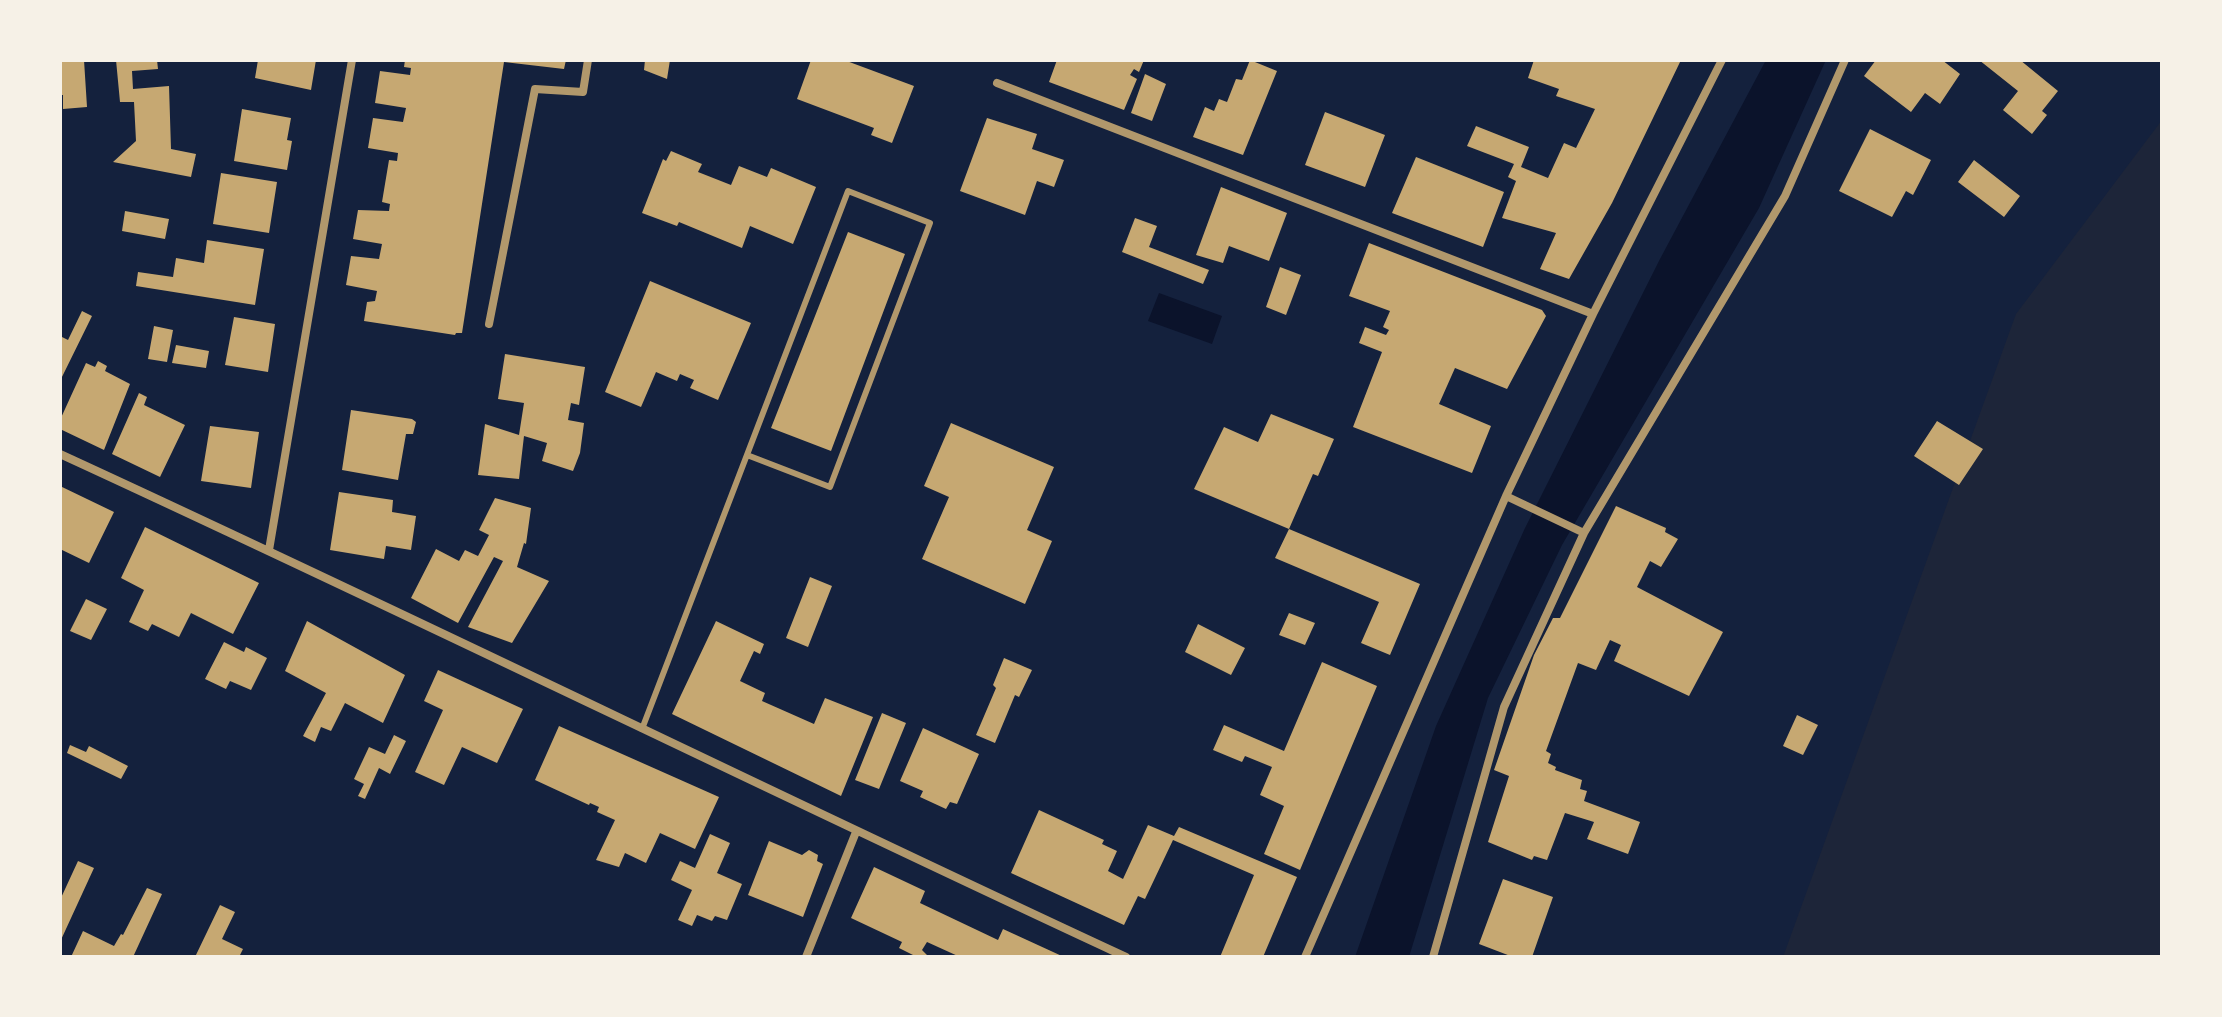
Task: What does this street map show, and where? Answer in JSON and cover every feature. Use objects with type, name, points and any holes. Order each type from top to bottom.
[{"type":"street","points":[[269,550],[352,60]]},
{"type":"street","points":[[489,324],[535,89],[583,92],[588,60]]},
{"type":"street","points":[[1305,957],[1506,496],[1593,314],[1722,60]]},
{"type":"street","points":[[1433,957],[1504,707],[1584,533],[1785,196],[1845,60]]},
{"type":"street","points":[[997,83],[1593,314]]},
{"type":"street","points":[[60,454],[1126,957]]},
{"type":"street","points":[[1506,496],[1584,533]]},
{"type":"street","points":[[806,957],[856,832]]},
{"type":"lane","points":[[642,729],[848,191],[930,223],[830,487],[747,455]]},
{"type":"shaded area","points":[[1766,60],[1826,60],[1759,208],[1562,545],[1488,698],[1409,957],[1355,957],[1436,726],[1525,528],[1660,259]]},
{"type":"shaded area","points":[[2162,120],[2162,957],[1783,957],[2016,314]]},
{"type":"shaded area","points":[[1159,293],[1222,316],[1212,344],[1148,321]]},
{"type":"building","points":[[60,60],[84,60],[87,107],[63,109]]},
{"type":"building","points":[[116,60],[157,60],[158,69],[132,71],[133,89],[169,86],[171,149],[196,154],[191,177],[113,162],[136,141],[134,102],[120,102]]},
{"type":"building","points":[[258,60],[316,60],[311,90],[255,78]]},
{"type":"building","points":[[405,60],[566,60],[564,69],[504,62],[462,333],[455,335],[364,321],[367,302],[375,301],[377,291],[346,285],[351,256],[379,259],[382,244],[353,239],[358,210],[389,211],[390,204],[382,202],[389,160],[397,161],[398,153],[368,148],[373,118],[403,122],[406,108],[375,103],[380,71],[410,75],[411,68],[404,67]]},
{"type":"building","points":[[645,60],[670,60],[667,79],[644,70]]},
{"type":"building","points":[[811,60],[844,60],[914,86],[892,143],[871,135],[874,128],[797,99]]},
{"type":"building","points":[[1057,60],[1144,60],[1139,72],[1134,69],[1130,75],[1137,79],[1124,110],[1049,82]]},
{"type":"building","points":[[1250,60],[1277,71],[1243,155],[1193,137],[1205,107],[1214,111],[1219,99],[1227,102],[1236,79],[1242,80]]},
{"type":"building","points":[[1534,60],[1681,60],[1612,203],[1569,279],[1540,269],[1556,233],[1502,218],[1516,181],[1508,177],[1514,164],[1467,146],[1476,126],[1529,147],[1521,167],[1548,178],[1564,143],[1576,148],[1595,109],[1556,96],[1559,89],[1528,78]]},
{"type":"building","points":[[1876,60],[1942,60],[1960,74],[1940,104],[1925,93],[1911,112],[1864,76]]},
{"type":"building","points":[[1979,60],[2020,60],[2058,91],[2042,111],[2047,115],[2032,134],[2003,110],[2018,91]]},
{"type":"building","points":[[1145,74],[1166,84],[1152,121],[1131,113]]},
{"type":"building","points":[[242,109],[291,118],[287,140],[292,141],[287,170],[234,161]]},
{"type":"building","points":[[1325,112],[1385,135],[1365,187],[1305,165]]},
{"type":"building","points":[[987,118],[1037,134],[1032,149],[1064,160],[1054,187],[1037,181],[1025,215],[960,191]]},
{"type":"building","points":[[1870,129],[1931,160],[1913,195],[1906,191],[1892,217],[1839,191]]},
{"type":"building","points":[[671,151],[702,164],[698,172],[731,185],[739,166],[767,177],[771,168],[816,187],[793,244],[750,226],[742,248],[679,222],[677,226],[642,213],[663,159],[666,161]]},
{"type":"building","points":[[1416,157],[1504,192],[1483,247],[1392,213]]},
{"type":"building","points":[[1974,160],[2020,196],[2004,217],[1958,182]]},
{"type":"building","points":[[221,173],[277,182],[269,233],[213,224]]},
{"type":"building","points":[[1221,187],[1287,213],[1269,261],[1229,246],[1223,263],[1196,255]]},
{"type":"building","points":[[125,211],[169,219],[165,239],[122,231]]},
{"type":"building","points":[[1135,218],[1157,226],[1149,247],[1209,270],[1203,284],[1122,252]]},
{"type":"building","points":[[848,232],[905,254],[831,451],[771,428]]},
{"type":"building","points":[[207,240],[264,249],[255,305],[136,286],[138,272],[173,277],[176,258],[204,263]]},
{"type":"building","points":[[1369,243],[1542,310],[1546,316],[1507,389],[1455,368],[1439,404],[1491,426],[1472,473],[1353,427],[1382,352],[1359,343],[1365,327],[1386,335],[1389,330],[1383,327],[1390,311],[1349,296]]},
{"type":"building","points":[[1280,267],[1301,275],[1286,315],[1266,307]]},
{"type":"building","points":[[650,281],[751,323],[718,400],[690,388],[694,380],[680,374],[677,381],[656,372],[641,407],[605,392]]},
{"type":"building","points":[[82,311],[92,316],[60,381],[60,336],[68,340]]},
{"type":"building","points":[[234,317],[275,324],[268,372],[225,365]]},
{"type":"building","points":[[154,326],[173,330],[167,362],[148,359]]},
{"type":"building","points":[[176,345],[209,351],[206,368],[172,363]]},
{"type":"building","points":[[505,354],[585,367],[579,405],[571,403],[568,420],[584,423],[580,453],[573,471],[542,461],[547,443],[524,436],[519,479],[478,475],[485,424],[519,435],[524,403],[498,399]]},
{"type":"building","points":[[98,361],[107,366],[105,371],[130,384],[104,450],[60,429],[60,420],[86,363],[95,367]]},
{"type":"building","points":[[139,393],[147,397],[144,405],[185,425],[160,477],[112,454]]},
{"type":"building","points":[[351,410],[416,422],[413,434],[406,434],[398,480],[342,470]]},
{"type":"building","points":[[1271,414],[1334,439],[1318,476],[1313,474],[1289,529],[1194,489],[1224,427],[1258,442]]},
{"type":"building","points":[[1937,421],[1983,449],[1959,485],[1914,456]]},
{"type":"building","points":[[951,423],[1054,467],[1027,530],[1052,541],[1025,604],[922,559],[949,497],[924,486]]},
{"type":"building","points":[[210,426],[259,432],[251,488],[201,481]]},
{"type":"building","points":[[60,486],[114,512],[89,563],[60,549]]},
{"type":"building","points":[[339,492],[393,500],[392,512],[416,516],[411,550],[386,546],[384,559],[330,550]]},
{"type":"building","points":[[495,498],[531,508],[526,544],[517,567],[549,581],[512,643],[468,627],[503,561],[494,557],[458,623],[411,598],[436,549],[459,561],[465,550],[478,556],[489,535],[479,530]]},
{"type":"building","points":[[1616,506],[1666,528],[1665,532],[1678,539],[1661,567],[1650,561],[1637,587],[1723,632],[1689,696],[1614,661],[1621,645],[1610,640],[1596,670],[1578,663],[1546,751],[1551,754],[1548,763],[1556,767],[1555,770],[1582,780],[1580,789],[1587,791],[1584,801],[1640,822],[1628,854],[1587,839],[1594,822],[1565,813],[1547,860],[1534,856],[1532,860],[1488,842],[1509,776],[1494,770],[1534,655],[1553,618],[1560,618]]},
{"type":"building","points":[[145,527],[259,583],[233,634],[191,613],[179,637],[152,624],[148,631],[129,622],[144,590],[121,578]]},
{"type":"building","points":[[1289,529],[1420,584],[1390,655],[1361,643],[1379,602],[1275,558]]},
{"type":"building","points":[[810,577],[832,586],[808,647],[786,638]]},
{"type":"building","points":[[86,599],[107,609],[91,640],[70,631]]},
{"type":"building","points":[[1289,613],[1315,623],[1305,645],[1279,635]]},
{"type":"building","points":[[307,621],[405,675],[383,723],[345,703],[331,731],[321,727],[315,742],[303,736],[326,693],[285,671]]},
{"type":"building","points":[[716,621],[764,644],[760,654],[754,651],[740,681],[765,693],[762,701],[814,724],[825,698],[873,717],[841,796],[672,714]]},
{"type":"building","points":[[1198,624],[1245,648],[1231,675],[1185,652]]},
{"type":"building","points":[[224,642],[244,652],[246,647],[267,658],[251,690],[230,681],[226,689],[205,679]]},
{"type":"building","points":[[1004,658],[1032,670],[1019,697],[1015,695],[995,743],[976,735],[996,688],[993,685]]},
{"type":"building","points":[[1322,662],[1377,686],[1300,870],[1264,854],[1284,806],[1260,795],[1272,767],[1245,756],[1242,762],[1213,750],[1224,725],[1284,751]]},
{"type":"building","points":[[438,670],[523,709],[497,763],[462,747],[444,785],[415,772],[443,710],[424,701]]},
{"type":"building","points":[[882,713],[906,723],[879,789],[855,780]]},
{"type":"building","points":[[1797,715],[1818,725],[1803,755],[1783,746]]},
{"type":"building","points":[[559,726],[719,797],[695,849],[660,833],[646,863],[625,853],[619,867],[596,860],[615,820],[597,812],[599,807],[535,780]]},
{"type":"building","points":[[923,728],[979,754],[957,804],[950,802],[946,809],[920,797],[923,791],[900,781]]},
{"type":"building","points":[[394,735],[406,741],[390,774],[379,768],[365,799],[358,796],[364,784],[354,779],[369,747],[385,754]]},
{"type":"building","points":[[70,745],[86,752],[89,746],[128,766],[121,779],[67,753]]},
{"type":"building","points":[[1039,810],[1104,840],[1102,844],[1117,851],[1108,871],[1123,879],[1148,825],[1174,836],[1179,827],[1297,877],[1263,957],[1220,957],[1254,875],[1173,840],[1145,899],[1138,896],[1124,925],[1011,873]]},
{"type":"building","points":[[710,834],[730,843],[717,873],[742,884],[727,920],[715,916],[712,921],[697,915],[692,926],[678,920],[692,890],[671,880],[680,861],[695,868]]},
{"type":"building","points":[[769,841],[802,855],[809,850],[818,855],[817,861],[823,864],[803,917],[748,895]]},
{"type":"building","points":[[78,861],[94,868],[60,942],[60,900]]},
{"type":"building","points":[[874,867],[925,891],[920,903],[998,940],[1003,929],[1064,957],[960,957],[927,942],[922,950],[929,957],[917,957],[899,948],[902,942],[851,918]]},
{"type":"building","points":[[1503,879],[1553,897],[1532,957],[1513,957],[1479,944]]},
{"type":"building","points":[[147,888],[162,894],[133,957],[71,957],[83,931],[114,946]]},
{"type":"building","points":[[220,905],[235,912],[222,939],[243,949],[239,957],[195,957]]}]
